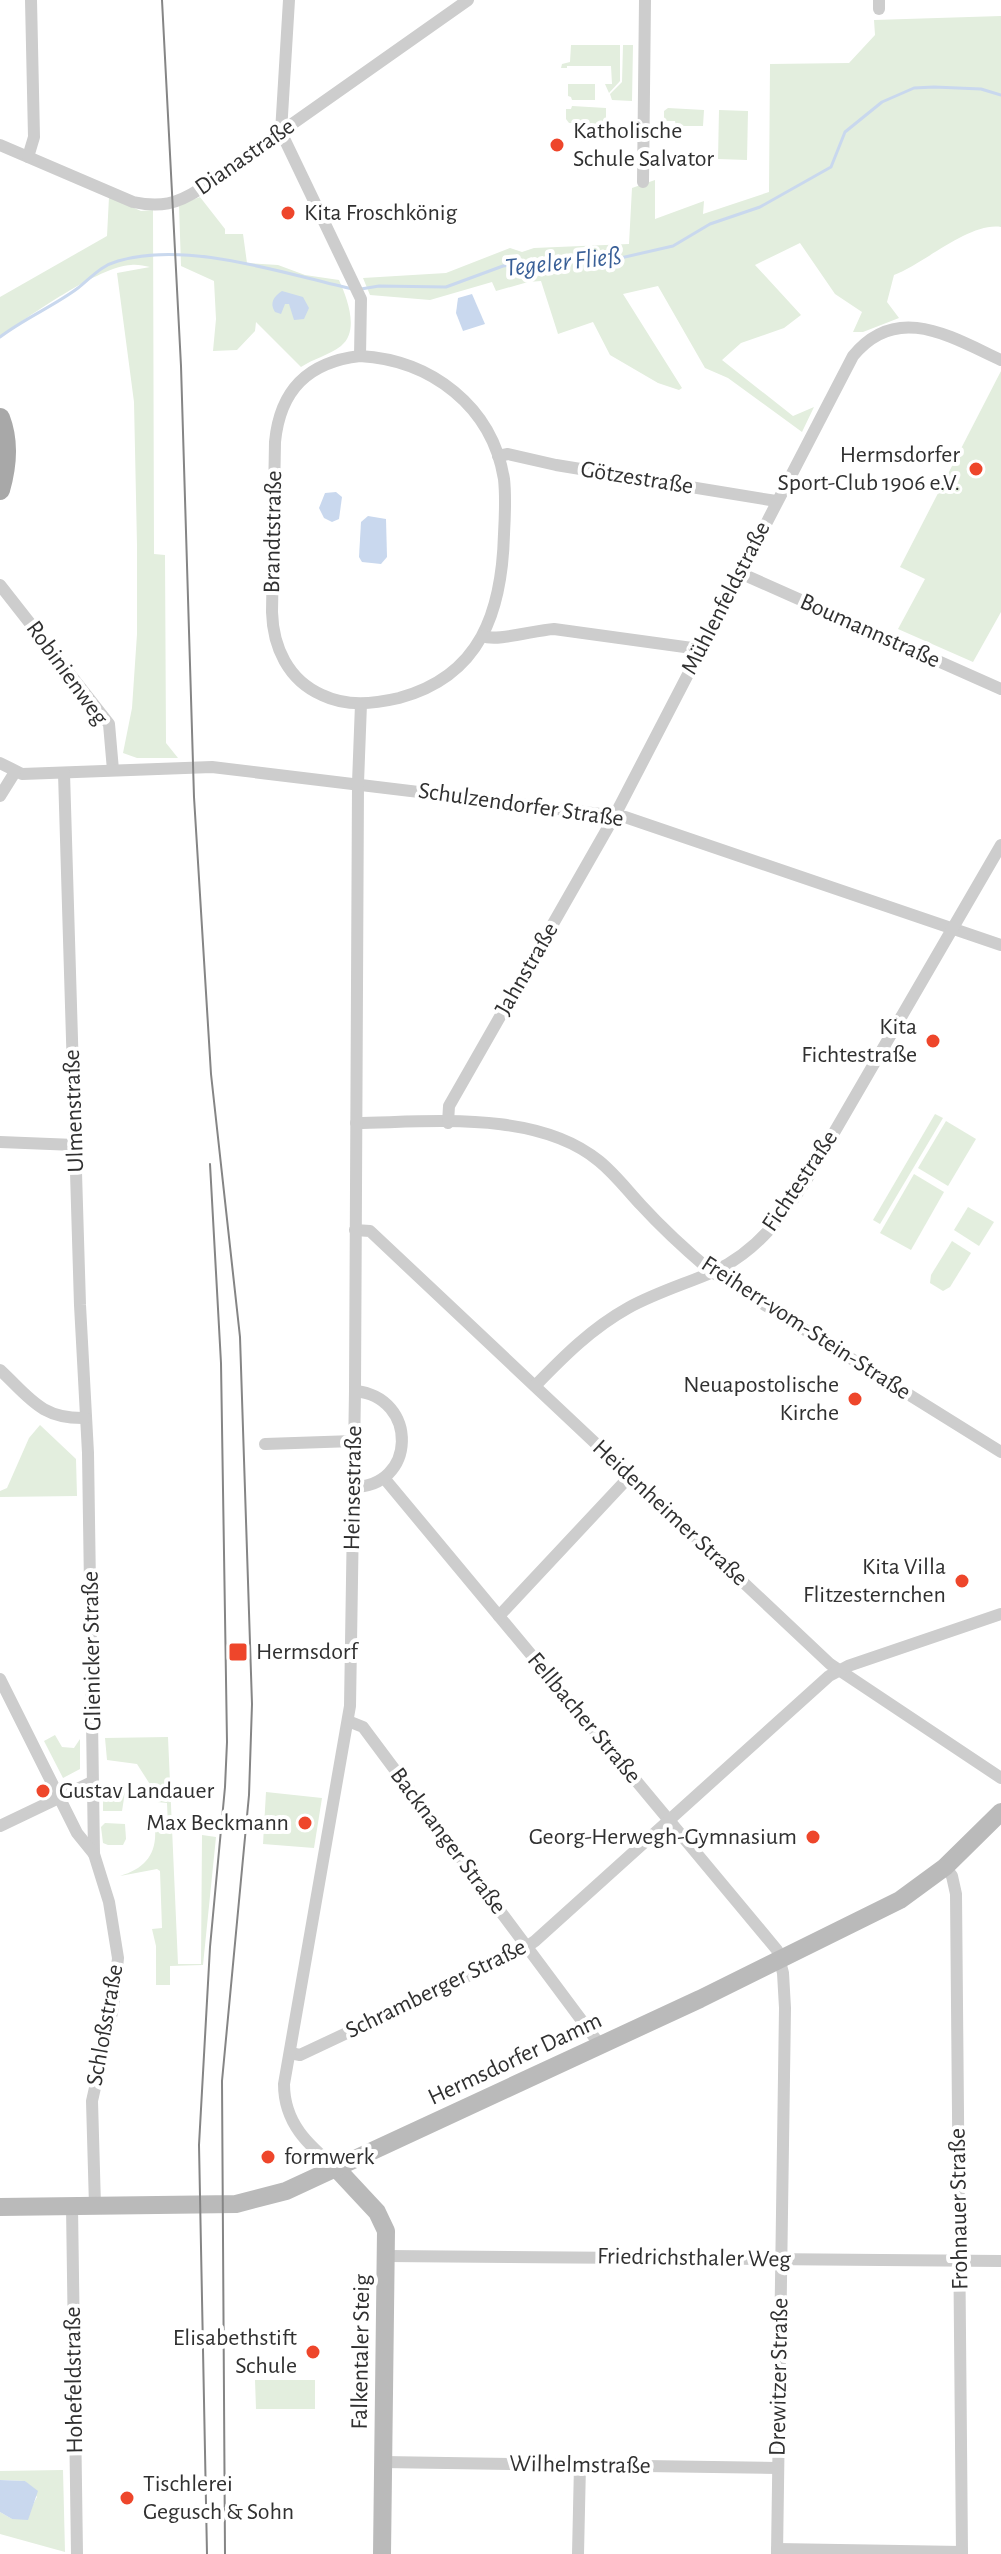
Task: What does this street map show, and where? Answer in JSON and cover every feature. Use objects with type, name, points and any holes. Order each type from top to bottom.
[{"type":"main road","points":[[0,418],[6,438],[6,459],[0,490]]},
{"type":"main road","name":"Hermsdorfer Damm","points":[[0,2207],[249,2203],[286,2191],[780,1960],[900,1900],[945,1867],[1001,1812]]},
{"type":"main road","name":"Falkentaler Steig","points":[[336,2168],[383,2222],[386,2256],[382,2554]]},
{"type":"street","points":[[28,157],[34,137],[31,0]]},
{"type":"street","points":[[289,0],[281,132],[361,299],[360,356]]},
{"type":"street","name":"Dianastraße","points":[[0,145],[133,202],[153,206],[171,205],[200,189],[468,0]]},
{"type":"street","points":[[643,182],[645,0]]},
{"type":"street","name":"Mühlenfeldstraße","points":[[614,817],[853,356],[874,336],[901,327],[939,332],[1001,360]]},
{"type":"street","name":"Brandtstraße","points":[[360,356],[400,361],[438,379],[459,395],[476,416],[498,456],[505,490],[504,561],[497,600],[483,636],[461,664],[440,680],[408,695],[361,704],[329,698],[299,680],[279,651],[274,638],[272,612],[275,442],[279,416],[288,395],[315,370],[337,360],[360,356]]},
{"type":"street","name":"Götzestraße","points":[[498,456],[508,454],[556,465],[776,501]]},
{"type":"street","name":"Boumannstraße","points":[[740,573],[1001,689]]},
{"type":"street","name":"Robinienweg","points":[[0,585],[109,724],[115,769]]},
{"type":"street","points":[[483,636],[491,639],[554,629],[678,646],[699,652]]},
{"type":"street","points":[[358,783],[361,704]]},
{"type":"street","points":[[0,763],[15,772],[0,796]]},
{"type":"street","name":"Schulzendorfer Straße","points":[[15,772],[212,767],[625,817],[1001,945]]},
{"type":"street","name":"Ulmenstraße","points":[[64,773],[87,1448]]},
{"type":"street","name":"Heinsestraße","points":[[336,2168],[311,2148],[290,2119],[284,2096],[348,1721],[355,1391],[358,783]]},
{"type":"street","name":"Jahnstraße","points":[[448,1123],[449,1106],[614,817]]},
{"type":"street","name":"Fichtestraße","points":[[535,1386],[567,1353],[610,1319],[652,1296],[712,1272],[752,1248],[788,1208],[1001,845]]},
{"type":"street","name":"Freiherr-vom-Stein-Straße","points":[[356,1123],[504,1124],[544,1132],[580,1148],[607,1168],[676,1241],[712,1272],[1001,1452]]},
{"type":"street","points":[[0,1142],[75,1145]]},
{"type":"street","name":"Heidenheimer Straße","points":[[355,1230],[370,1231],[838,1670],[1001,1778]]},
{"type":"street","points":[[0,1370],[48,1413],[65,1418],[85,1418]]},
{"type":"street","points":[[352,1487],[370,1486],[384,1478],[398,1460],[401,1428],[394,1413],[380,1398],[355,1391]]},
{"type":"street","points":[[265,1444],[354,1441]]},
{"type":"street","name":"Glienicker Straße","points":[[87,1448],[94,1854]]},
{"type":"street","points":[[499,1616],[630,1476]]},
{"type":"street","name":"Fellbacher Straße","points":[[384,1478],[777,1950],[780,1960]]},
{"type":"street","name":"Schramberger Straße","points":[[290,2053],[300,2055],[527,1947],[838,1670],[1001,1614]]},
{"type":"street","name":"Schloßstraße","points":[[0,1679],[59,1798],[84,1843],[94,1854],[109,1902],[118,1958],[113,2008],[92,2101],[95,2206]]},
{"type":"street","name":"Backnanger Straße","points":[[348,1721],[363,1727],[600,2045]]},
{"type":"street","points":[[0,1826],[92,1782]]},
{"type":"street","name":"Frohnauer Straße","points":[[945,1867],[956,1884],[962,2553]]},
{"type":"street","name":"Drewitzer Straße","points":[[777,2551],[785,2008],[780,1960]]},
{"type":"street","name":"Hohefeldstraße","points":[[72,2206],[77,2554]]},
{"type":"street","name":"Friedrichsthaler Weg","points":[[386,2256],[1001,2261]]},
{"type":"street","name":"Wilhelmstraße","points":[[383,2462],[777,2468]]},
{"type":"street","points":[[578,2554],[580,2465]]},
{"type":"street","points":[[777,2551],[962,2553]]},
{"type":"green space","points":[[1001,16],[1001,227],[988,227],[961,237],[894,275],[887,302],[899,318],[863,332],[853,332],[862,312],[835,294],[800,243],[755,265],[801,315],[784,328],[741,343],[722,360],[793,416],[814,407],[802,432],[728,378],[705,368],[658,286],[623,294],[682,388],[679,390],[658,383],[610,355],[593,322],[558,334],[541,281],[496,291],[492,282],[430,300],[370,295],[363,278],[446,273],[510,248],[522,252],[534,248],[629,244],[632,188],[655,180],[655,219],[704,201],[703,214],[769,192],[770,64],[849,63],[875,35],[874,20]]},
{"type":"green space","points":[[571,45],[620,45],[620,81],[609,93],[605,84],[612,84],[611,66],[561,68],[562,64],[570,62]]},
{"type":"green space","points":[[623,45],[633,45],[632,101],[612,100],[610,94],[622,82]]},
{"type":"green space","points":[[568,84],[595,84],[595,100],[572,100],[568,96]]},
{"type":"green space","points":[[572,106],[606,108],[606,120],[602,124],[569,123],[566,109]]},
{"type":"green space","points":[[668,108],[704,110],[703,126],[676,126],[675,121],[664,121],[664,111]]},
{"type":"green space","points":[[719,110],[748,111],[747,160],[718,159]]},
{"type":"green space","points":[[109,197],[141,211],[153,210],[154,554],[165,555],[166,743],[178,758],[137,758],[123,753],[132,708],[137,634],[137,545],[134,402],[117,273],[150,267],[131,265],[101,274],[64,294],[0,337],[0,297],[107,236]]},
{"type":"green space","points":[[200,197],[225,229],[225,234],[243,234],[247,263],[278,265],[305,275],[339,280],[351,323],[347,340],[341,346],[301,367],[256,322],[255,331],[237,350],[213,351],[216,319],[214,281],[181,266],[179,205]]},
{"type":"green space","name":"Hermsdorfer Sport-Club 1906 e.V.","points":[[1001,371],[1001,612],[973,662],[898,629],[925,579],[900,567]]},
{"type":"green space","points":[[935,1114],[943,1118],[880,1224],[873,1220]]},
{"type":"green space","points":[[946,1121],[976,1139],[948,1186],[918,1168]]},
{"type":"green space","points":[[914,1174],[944,1192],[911,1250],[880,1233]]},
{"type":"green space","points":[[968,1207],[994,1222],[979,1246],[954,1230]]},
{"type":"green space","points":[[952,1241],[971,1253],[950,1287],[943,1291],[930,1283],[931,1275]]},
{"type":"green space","points":[[40,1425],[76,1459],[77,1496],[0,1497],[0,1491],[7,1488],[29,1438]]},
{"type":"green space","points":[[55,1735],[62,1747],[74,1748],[80,1739],[80,1769],[63,1778],[44,1741]]},
{"type":"green space","points":[[168,1737],[178,1964],[201,1964],[202,1835],[216,1837],[203,1965],[170,1966],[170,1985],[156,1985],[156,1946],[152,1929],[162,1928],[160,1871],[120,1876],[147,1860],[154,1846],[155,1829],[168,1827],[167,1803],[157,1802],[153,1789],[137,1764],[107,1760],[105,1738]]},
{"type":"green space","points":[[119,1787],[125,1792],[122,1811],[103,1811],[103,1789]]},
{"type":"green space","points":[[266,1792],[322,1798],[314,1848],[263,1844]]},
{"type":"green space","points":[[105,1823],[125,1824],[126,1839],[123,1845],[103,1843],[101,1827]]},
{"type":"green space","points":[[255,2380],[315,2380],[315,2409],[256,2409]]},
{"type":"green space","points":[[63,2470],[65,2552],[0,2534],[0,2512],[12,2519],[32,2506],[37,2497],[25,2481],[0,2480],[0,2471]]},
{"type":"water","points":[[282,291],[303,297],[309,308],[304,319],[294,320],[289,304],[285,304],[281,314],[275,312],[273,300]]},
{"type":"water","points":[[472,294],[485,324],[463,331],[456,313],[458,298]]},
{"type":"water","points":[[336,492],[342,497],[339,519],[332,522],[324,518],[319,508],[325,493]]},
{"type":"water","points":[[368,516],[386,519],[387,557],[381,564],[362,562],[359,557],[361,522]]},
{"type":"water","points":[[0,2480],[25,2481],[38,2491],[28,2520],[12,2519],[0,2512]]},
{"type":"waterway","name":"Tegeler Fließ","points":[[361,289],[379,286],[446,287],[503,266],[557,260],[603,262],[673,246],[710,224],[760,207],[831,167],[845,132],[882,102],[914,88],[981,89],[1001,95]]},
{"type":"waterway","name":"Tegeler Fließ","points":[[0,337],[78,288],[106,266],[145,256],[175,254],[205,257],[353,289]]},
{"type":"tram line","points":[[162,0],[181,366],[194,797],[211,1074],[240,1337],[252,1704],[249,1795],[222,2081],[225,2554]]},
{"type":"tram line","points":[[207,2554],[199,2145],[210,1947],[227,1742],[221,1363],[210,1164]]},
{"type":"place","name":"Katholische Schule Salvator","points":[[557,145]]},
{"type":"place","name":"Kita Froschkönig","points":[[288,213]]},
{"type":"place","name":"Hermsdorfer Sport-Club 1906 e.V.","points":[[976,469]]},
{"type":"place","name":"Kita Fichtestraße","points":[[933,1041]]},
{"type":"place","name":"Neuapostolische Kirche","points":[[855,1399]]},
{"type":"place","name":"Kita Villa Flitzesternchen","points":[[962,1581]]},
{"type":"place","name":"Hermsdorf","points":[[238,1652]]},
{"type":"place","name":"Gustav Landauer","points":[[43,1791]]},
{"type":"place","name":"Max Beckmann","points":[[305,1823]]},
{"type":"place","name":"Georg-Herwegh-Gymnasium","points":[[813,1837]]},
{"type":"place","name":"formwerk","points":[[268,2157]]},
{"type":"place","name":"Elisabethstift Schule","points":[[313,2352]]},
{"type":"place","name":"Tischlerei Gegusch & Sohn","points":[[127,2498]]}]
